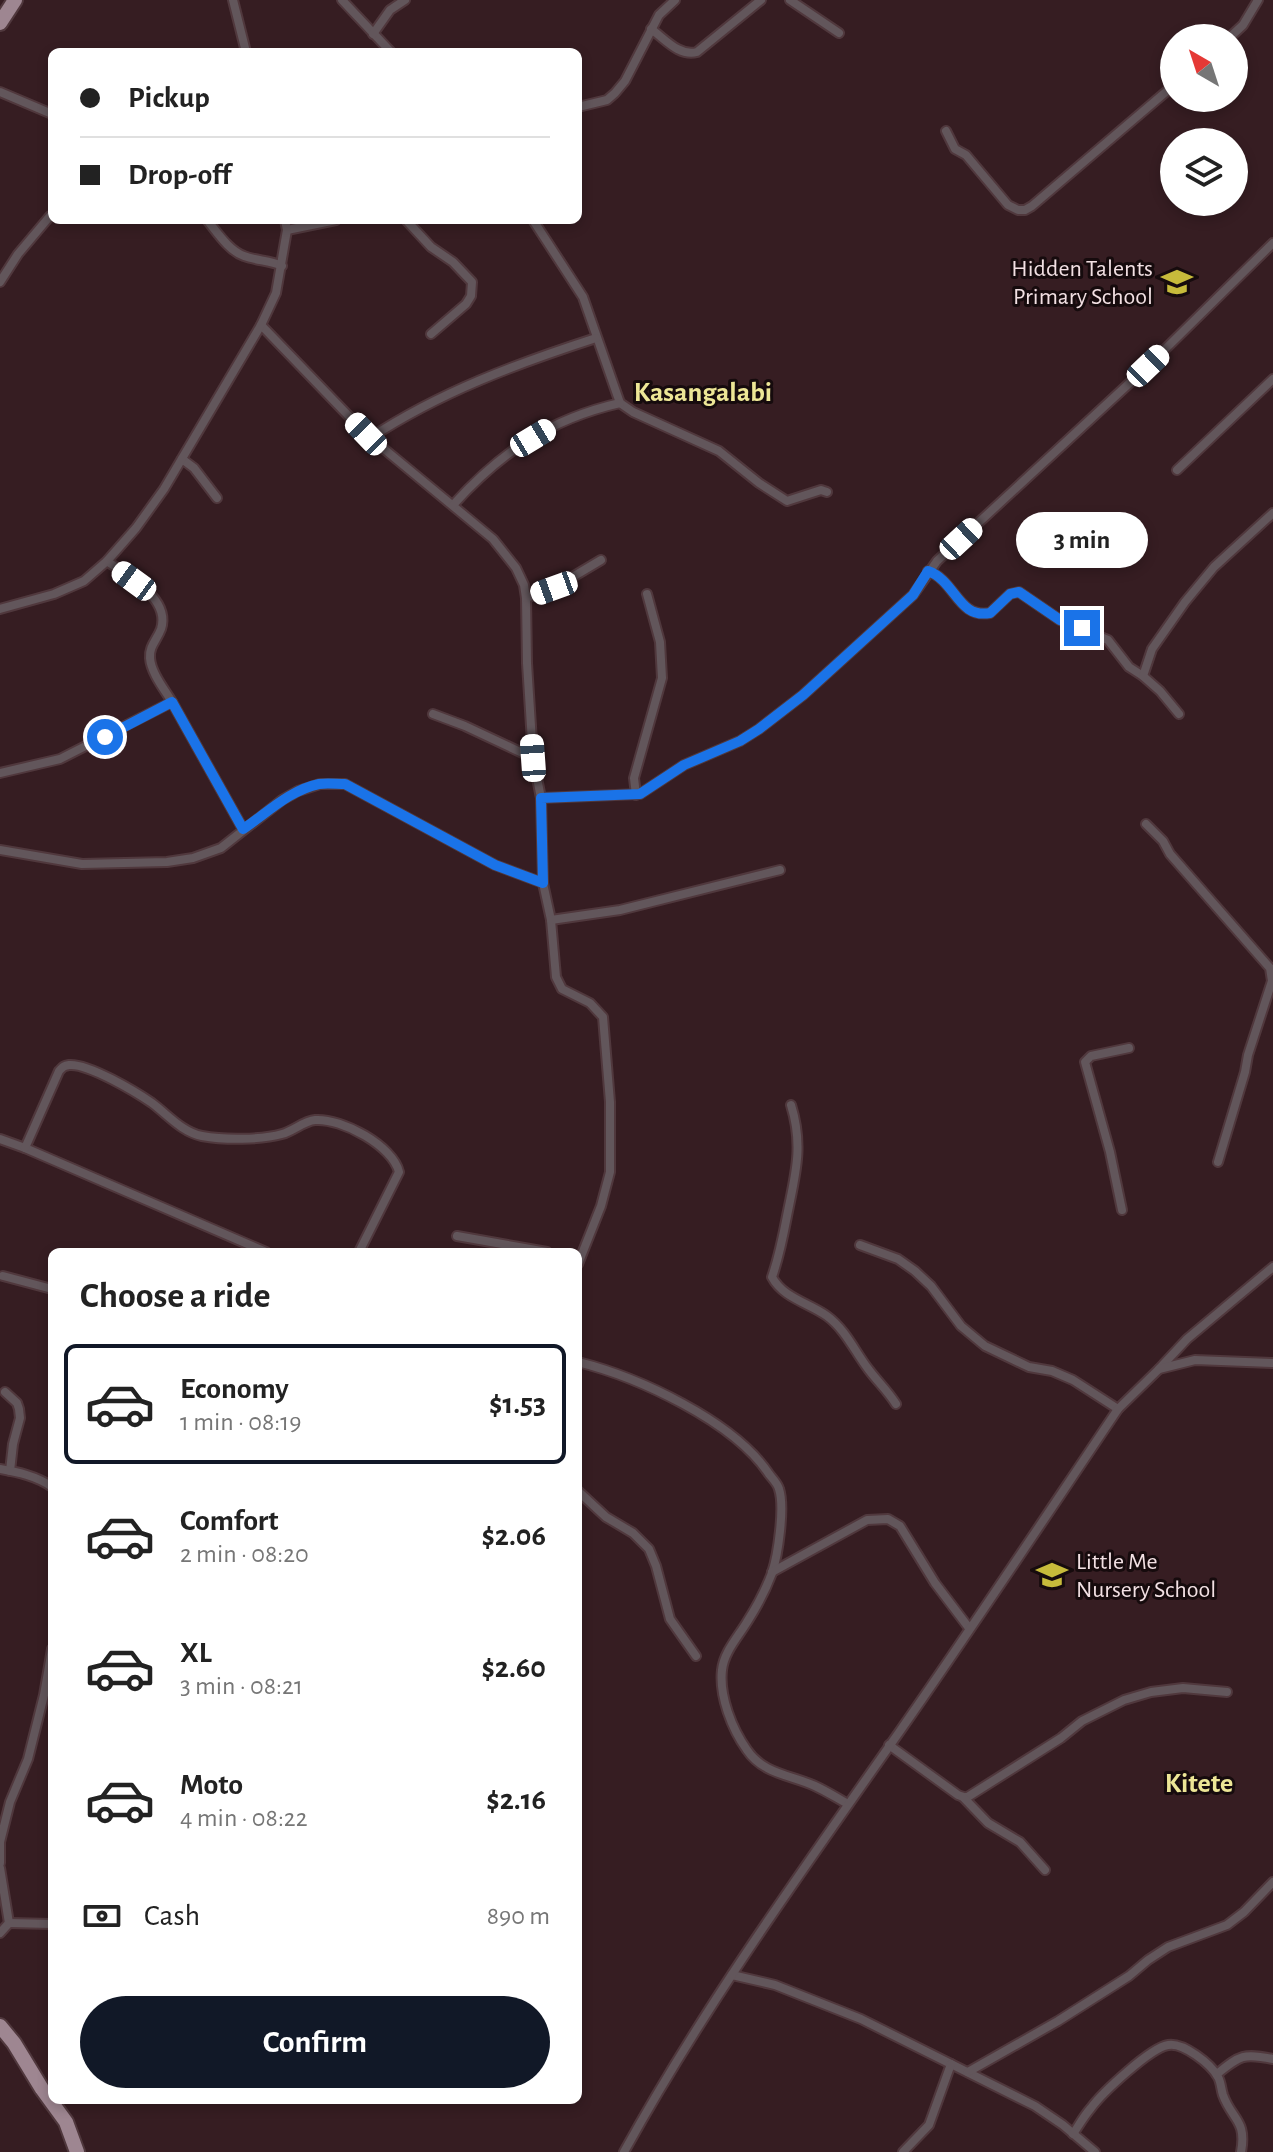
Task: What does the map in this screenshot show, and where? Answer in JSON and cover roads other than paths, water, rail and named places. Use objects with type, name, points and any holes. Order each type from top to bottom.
[{"type":"main road","points":[[0,23],[15,0]]},
{"type":"main road","points":[[0,2026],[47,2088]]},
{"type":"main road","points":[[56,2104],[77,2152]]},
{"type":"street","points":[[233,0],[245,48]]},
{"type":"street","points":[[342,0],[387,48]]},
{"type":"street","points":[[373,34],[390,10],[405,0]]},
{"type":"street","points":[[582,106],[607,100],[615,93],[625,81],[659,15],[675,0]]},
{"type":"street","points":[[651,29],[681,52],[690,54],[697,52],[761,0]]},
{"type":"street","points":[[790,0],[839,33]]},
{"type":"street","points":[[1244,24],[1258,0]]},
{"type":"street","points":[[0,92],[48,112]]},
{"type":"street","points":[[946,131],[955,149],[966,155],[1008,205],[1025,210],[1160,97]]},
{"type":"street","points":[[0,282],[18,254],[48,218]]},
{"type":"street","points":[[210,224],[242,256],[273,261],[282,266]]},
{"type":"street","points":[[0,609],[54,594],[84,581],[107,561],[145,515],[164,489],[261,325],[276,293],[286,224]]},
{"type":"street","points":[[287,230],[316,224]]},
{"type":"street","points":[[410,224],[472,282],[471,296],[466,304],[431,334]]},
{"type":"street","points":[[536,224],[583,297],[620,403],[633,412],[719,451],[787,501],[821,490],[827,492]]},
{"type":"street","points":[[541,798],[636,795],[684,765],[740,741],[770,721],[913,595],[937,561],[1148,366],[1273,243]]},
{"type":"street","points":[[261,325],[370,438],[493,539],[505,552],[524,585],[533,758],[541,798],[543,883],[551,920],[556,977],[562,989],[590,1003],[603,1017],[610,1102],[610,1172],[601,1206],[582,1251]]},
{"type":"street","points":[[370,438],[448,393],[517,364],[596,338]]},
{"type":"street","points":[[1177,470],[1273,379]]},
{"type":"street","points":[[453,505],[478,477],[506,454],[561,421],[620,403]]},
{"type":"street","points":[[182,459],[194,468],[217,498]]},
{"type":"street","points":[[1143,676],[1152,649],[1185,602],[1214,567],[1273,513]]},
{"type":"street","points":[[526,598],[554,588],[601,560]]},
{"type":"street","points":[[107,561],[157,602],[162,614],[161,629],[150,649],[150,661],[243,829]]},
{"type":"street","points":[[928,571],[942,577],[957,598],[977,613],[990,613],[1010,594],[1019,592],[1060,620],[1108,640],[1129,667],[1160,691],[1179,714]]},
{"type":"street","points":[[636,795],[634,778],[662,678],[660,642],[647,594]]},
{"type":"street","points":[[0,773],[60,759],[172,702]]},
{"type":"street","points":[[433,714],[533,758]]},
{"type":"street","points":[[0,850],[82,864],[167,862],[193,858],[221,848],[298,791],[320,784],[345,784],[495,865],[543,883]]},
{"type":"street","points":[[1146,824],[1270,968],[1272,981],[1218,1162]]},
{"type":"street","points":[[551,920],[648,904],[780,870]]},
{"type":"street","points":[[1122,1210],[1110,1152],[1085,1062],[1091,1056],[1129,1048]]},
{"type":"street","points":[[25,1148],[59,1071],[71,1065],[125,1086],[193,1134],[213,1138],[281,1135],[312,1120],[329,1121],[371,1138],[397,1164],[399,1172],[361,1248]]},
{"type":"street","points":[[791,1105],[798,1134],[797,1167],[784,1237],[772,1277],[785,1292],[829,1317],[896,1404]]},
{"type":"street","points":[[0,1139],[257,1248]]},
{"type":"street","points":[[457,1236],[524,1248]]},
{"type":"street","points":[[860,1245],[898,1259],[915,1271],[931,1286],[961,1326],[985,1346],[1029,1367],[1052,1371],[1073,1380],[1118,1409]]},
{"type":"street","points":[[624,2152],[732,1975],[1118,1409],[1187,1339],[1273,1267]]},
{"type":"street","points":[[3,1276],[48,1288]]},
{"type":"street","points":[[1159,1369],[1195,1360],[1273,1363]]},
{"type":"street","points":[[582,1363],[603,1368],[702,1415],[736,1437],[763,1464],[779,1489],[781,1524],[772,1572],[722,1666],[721,1688],[747,1751],[762,1766],[815,1786],[848,1804]]},
{"type":"street","points":[[5,1392],[19,1409],[10,1471]]},
{"type":"street","points":[[0,1469],[48,1484]]},
{"type":"street","points":[[582,1495],[649,1549],[670,1619],[696,1656]]},
{"type":"street","points":[[772,1572],[867,1520],[888,1519],[900,1526],[935,1583],[969,1628]]},
{"type":"street","points":[[9,1923],[0,1866],[0,1842],[10,1802],[28,1759],[48,1672]]},
{"type":"street","points":[[962,1796],[966,1798],[1061,1738],[1082,1721],[1124,1700],[1151,1692],[1183,1688],[1227,1692]]},
{"type":"street","points":[[889,1745],[962,1796],[988,1823],[1020,1842],[1045,1870]]},
{"type":"street","points":[[968,2072],[1058,2021],[1168,1947],[1227,1925],[1273,1882]]},
{"type":"street","points":[[0,1933],[9,1923],[48,1924]]},
{"type":"street","points":[[732,1975],[775,1985],[861,2019],[1035,2106],[1095,2152]]},
{"type":"street","points":[[1073,2134],[1092,2106],[1135,2065],[1159,2047],[1182,2045],[1217,2074],[1225,2098],[1240,2123],[1243,2139],[1241,2152]]},
{"type":"street","points":[[1217,2074],[1243,2057],[1252,2055],[1273,2059]]},
{"type":"street","points":[[903,2152],[929,2125],[951,2064]]},
{"type":"place","name":"Hidden Talents Primary School","points":[[1177,282]]},
{"type":"place","name":"Little Me Nursery School","points":[[1052,1575]]},
{"type":"district","name":"Kasangalabi","points":[[703,391]]},
{"type":"district","name":"Kitete","points":[[1199,1782]]}]
